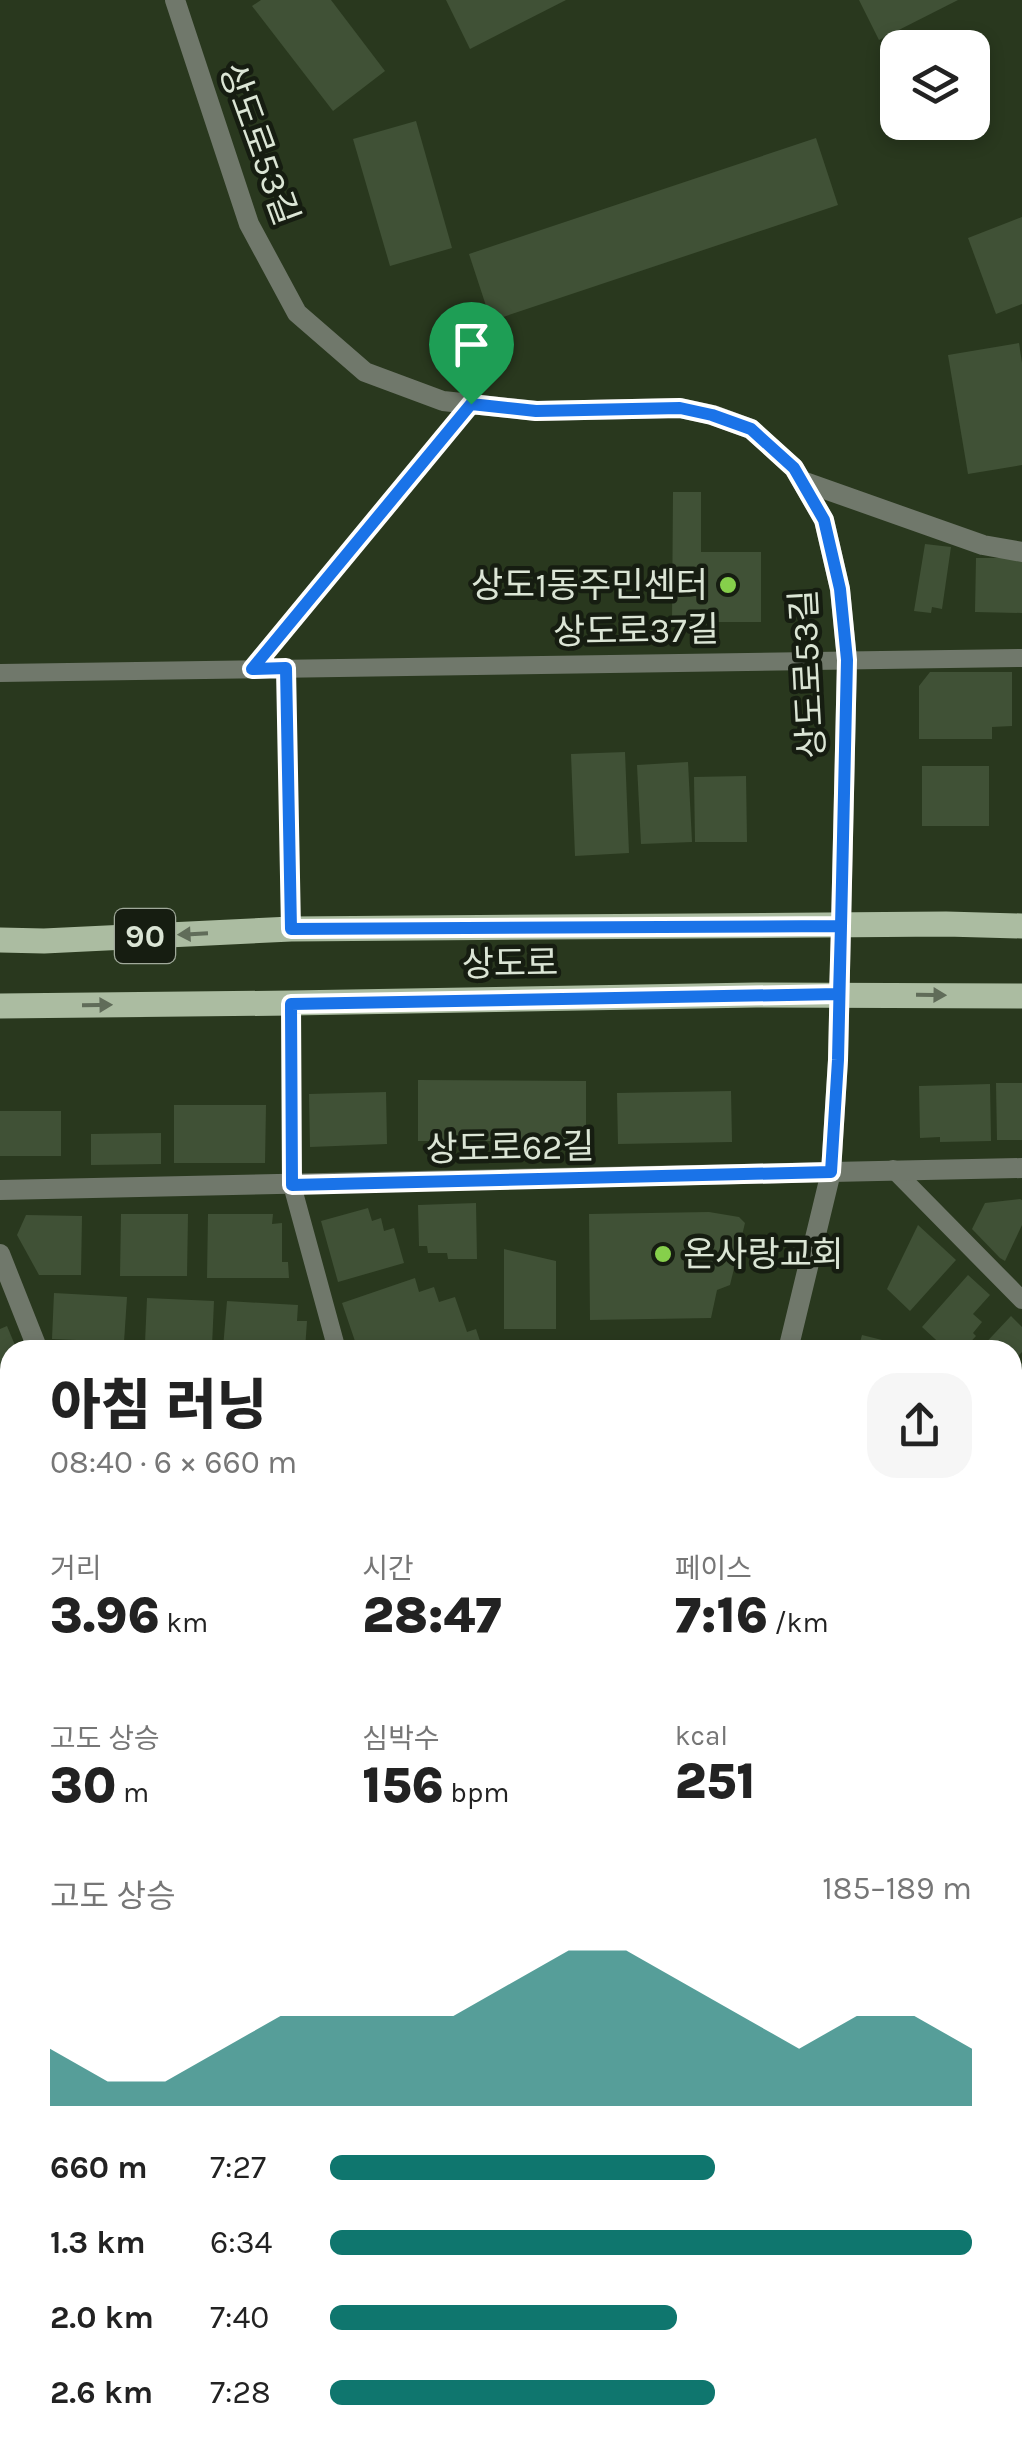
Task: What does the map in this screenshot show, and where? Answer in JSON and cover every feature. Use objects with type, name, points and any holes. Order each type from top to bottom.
[{"type":"main road","name":"상도로","points":[[0,940],[291,929],[1022,926]]},
{"type":"main road","name":"상도로","points":[[0,1006],[839,994],[1022,996]]},
{"type":"street","name":"상도로53길","points":[[174,0],[248,224],[297,313],[365,372],[443,401],[536,411],[680,408],[712,415],[751,429],[794,468],[824,520],[840,589],[847,660],[839,994],[831,1172],[790,1340]]},
{"type":"street","points":[[802,481],[983,545],[1022,552]]},
{"type":"street","name":"상도로62길","points":[[0,1190],[1022,1168]]},
{"type":"street","points":[[0,1254],[34,1340]]},
{"type":"lane","points":[[252,669],[471,404]]},
{"type":"lane","name":"상도로37길","points":[[0,672],[1022,658]]},
{"type":"lane","points":[[286,668],[291,929]]},
{"type":"lane","points":[[291,1004],[292,1185],[334,1340]]},
{"type":"lane","points":[[893,1169],[1022,1300]]},
{"type":"building","points":[[261,0],[331,0],[385,71],[333,111],[252,6]]},
{"type":"building","points":[[446,0],[566,0],[470,49]]},
{"type":"building","points":[[859,0],[958,0],[899,30],[880,30],[879,40]]},
{"type":"building","points":[[416,121],[452,248],[390,266],[353,139]]},
{"type":"building","points":[[816,138],[838,205],[491,321],[469,254]]},
{"type":"building","points":[[1022,217],[1022,304],[996,314],[968,238]]},
{"type":"building","points":[[1019,343],[1022,465],[968,474],[948,355]]},
{"type":"building","points":[[673,492],[701,492],[701,552],[761,552],[761,622],[672,622]]},
{"type":"building","points":[[925,544],[951,547],[942,609],[932,607],[931,613],[914,611]]},
{"type":"building","points":[[976,558],[1022,558],[1022,613],[975,612]]},
{"type":"building","points":[[930,672],[1012,672],[1012,726],[992,727],[992,739],[919,739],[919,686]]},
{"type":"building","points":[[625,752],[629,853],[575,856],[571,754]]},
{"type":"building","points":[[688,762],[692,842],[641,844],[637,765]]},
{"type":"building","points":[[922,766],[989,766],[989,826],[922,826]]},
{"type":"building","points":[[746,776],[747,842],[695,842],[694,777]]},
{"type":"building","points":[[418,1080],[586,1081],[586,1141],[418,1141]]},
{"type":"building","points":[[996,1083],[1022,1083],[1022,1140],[997,1140]]},
{"type":"building","points":[[990,1084],[991,1141],[940,1142],[940,1137],[920,1138],[919,1086]]},
{"type":"building","points":[[731,1091],[732,1142],[618,1144],[617,1093]]},
{"type":"building","points":[[386,1092],[387,1144],[310,1147],[309,1094]]},
{"type":"building","points":[[174,1105],[266,1105],[265,1163],[174,1163]]},
{"type":"building","points":[[0,1111],[61,1111],[61,1156],[0,1156]]},
{"type":"building","points":[[161,1133],[161,1164],[91,1165],[91,1134]]},
{"type":"building","points":[[1020,1199],[1022,1225],[1005,1261],[972,1229],[985,1203]]},
{"type":"building","points":[[476,1203],[477,1259],[448,1259],[447,1253],[428,1253],[427,1246],[419,1246],[418,1205]]},
{"type":"building","points":[[368,1208],[372,1221],[381,1218],[384,1231],[394,1228],[404,1263],[338,1282],[321,1221]]},
{"type":"building","name":"온사랑교회","points":[[709,1212],[739,1217],[745,1223],[730,1285],[717,1290],[711,1318],[590,1320],[589,1214]]},
{"type":"building","points":[[121,1214],[188,1214],[187,1276],[120,1276]]},
{"type":"building","points":[[208,1214],[273,1214],[272,1224],[282,1223],[282,1262],[288,1262],[289,1278],[207,1278]]},
{"type":"building","points":[[26,1215],[82,1216],[81,1275],[39,1275],[17,1235]]},
{"type":"building","points":[[918,1225],[956,1260],[910,1311],[887,1289]]},
{"type":"building","points":[[504,1249],[556,1261],[556,1329],[504,1329]]},
{"type":"building","points":[[968,1275],[990,1295],[973,1314],[982,1322],[972,1340],[936,1340],[922,1327]]},
{"type":"building","points":[[415,1278],[419,1292],[434,1287],[439,1302],[455,1297],[467,1332],[476,1329],[480,1340],[355,1340],[342,1303]]},
{"type":"building","points":[[54,1293],[127,1297],[124,1340],[52,1339]]},
{"type":"building","points":[[147,1298],[214,1301],[212,1340],[145,1340]]},
{"type":"building","points":[[227,1301],[298,1305],[297,1321],[307,1321],[306,1340],[224,1340]]},
{"type":"building","points":[[1011,1316],[1022,1327],[1022,1340],[988,1340]]},
{"type":"building","points":[[7,1326],[13,1340],[0,1340],[0,1329]]},
{"type":"place","name":"상도1동주민센터","points":[[728,585]]},
{"type":"place","name":"온사랑교회","points":[[663,1254]]},
{"type":"route","points":[[471,404],[536,411],[680,408],[712,415],[751,429],[794,468],[824,520],[840,589],[847,660],[838,1060],[831,1172],[292,1185],[291,1004],[839,994],[841,926],[291,929],[286,668],[252,669],[471,404]]}]
